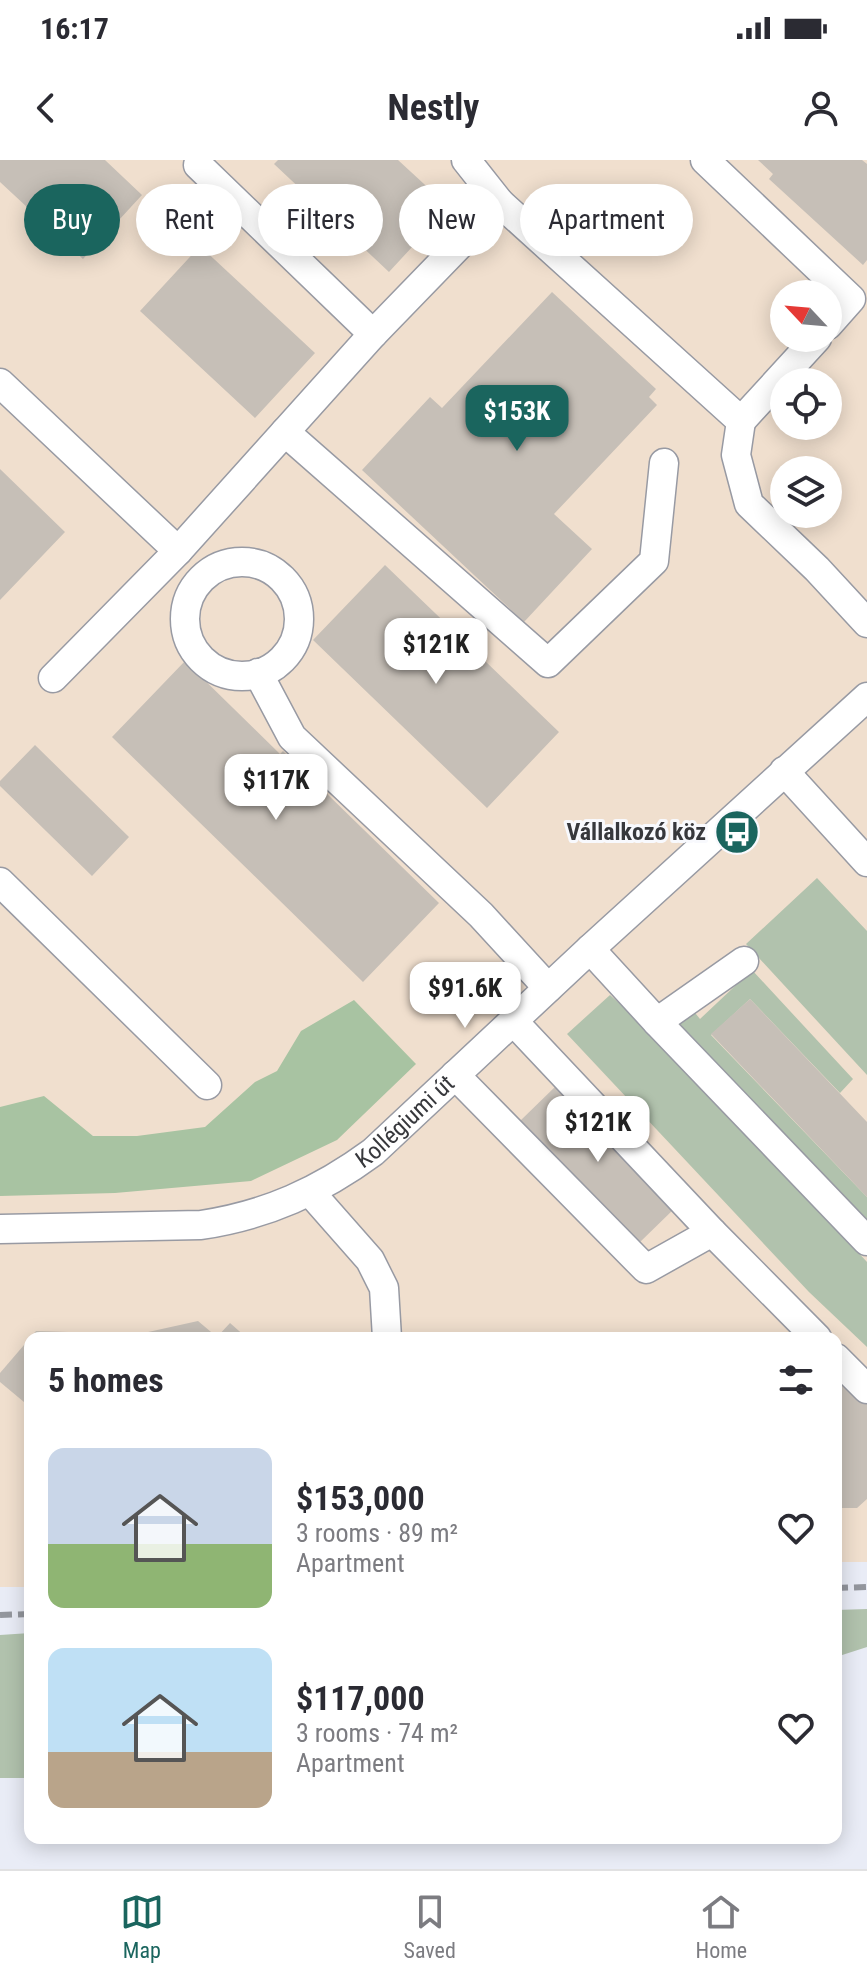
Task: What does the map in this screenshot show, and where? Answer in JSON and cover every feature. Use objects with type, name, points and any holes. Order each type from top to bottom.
[{"type":"street","points":[[466,160],[485,184]]},
{"type":"street","points":[[705,160],[831,280]]},
{"type":"street","points":[[198,165],[373,334]]},
{"type":"street","points":[[504,207],[741,421]]},
{"type":"street","points":[[53,678],[178,551],[373,334],[449,256]]},
{"type":"street","points":[[842,290],[851,299],[842,309]]},
{"type":"street","points":[[804,352],[741,421],[736,455],[749,504],[817,569],[867,623]]},
{"type":"street","points":[[0,383],[178,551]]},
{"type":"street","points":[[285,432],[548,663],[654,561],[664,463]]},
{"type":"street","points":[[248,562],[264,566],[278,575],[296,600],[298,631],[293,645],[272,667],[258,673],[242,676],[218,670],[198,655],[189,640],[186,607],[192,592],[202,578],[216,568],[231,563],[248,562]]},
{"type":"street","points":[[258,673],[292,737],[481,915],[548,988]]},
{"type":"street","name":"Kollégiumi út","points":[[0,1229],[201,1225],[252,1215],[311,1193],[343,1174],[373,1152],[867,697]]},
{"type":"street","points":[[784,771],[867,862]]},
{"type":"street","points":[[0,882],[207,1085]]},
{"type":"street","points":[[590,949],[867,1241]]},
{"type":"street","points":[[657,1022],[744,961]]},
{"type":"street","points":[[513,1021],[811,1332]]},
{"type":"street","points":[[455,1075],[646,1269],[712,1232]]},
{"type":"street","points":[[311,1193],[370,1260],[384,1288],[387,1332]]},
{"type":"street","points":[[842,1364],[867,1389]]},
{"type":"shaded area","points":[[0,160],[867,160],[867,1562],[842,1562],[842,1332],[24,1332],[24,1587],[0,1587]]},
{"type":"green space","points":[[817,878],[867,931],[867,1075],[746,944]]},
{"type":"green space","points":[[752,970],[853,1079],[840,1093],[750,999],[711,1035],[867,1197],[867,1241],[657,1022],[692,1009],[700,1019]]},
{"type":"green space","points":[[610,995],[666,1045],[867,1262],[867,1347],[809,1292],[567,1034]]},
{"type":"green space","points":[[354,1000],[416,1064],[337,1140],[251,1181],[115,1193],[0,1196],[0,1107],[44,1096],[93,1136],[137,1136],[205,1127],[255,1082],[277,1071],[301,1031]]},
{"type":"green space","points":[[867,1609],[867,1647],[842,1655],[842,1610]]},
{"type":"green space","points":[[24,1633],[24,1778],[0,1778],[0,1635]]},
{"type":"building","points":[[0,160],[105,160],[136,189],[136,202],[120,219],[120,184],[24,184],[24,204],[0,182]]},
{"type":"building","points":[[278,160],[398,160],[424,184],[399,184],[399,256],[404,256],[389,272],[372,256],[383,256],[383,184],[295,184],[274,164]]},
{"type":"building","points":[[758,160],[862,160],[867,164],[867,260],[863,265],[769,179],[773,174]]},
{"type":"building","points":[[191,256],[211,256],[315,353],[255,418],[140,311]]},
{"type":"building","points":[[552,292],[656,389],[649,397],[657,405],[554,514],[592,549],[524,622],[362,470],[430,397],[442,408]]},
{"type":"building","points":[[0,469],[65,532],[0,600]]},
{"type":"building","points":[[385,565],[559,732],[487,808],[313,640]]},
{"type":"building","points":[[185,661],[280,754],[283,751],[439,903],[363,982],[112,737]]},
{"type":"building","points":[[35,745],[129,837],[92,876],[0,786],[0,781]]},
{"type":"building","points":[[750,999],[867,1122],[867,1197],[711,1034]]},
{"type":"building","points":[[558,1084],[676,1207],[638,1244],[520,1121]]},
{"type":"building","points":[[198,1321],[211,1332],[148,1332]]},
{"type":"building","points":[[230,1323],[240,1332],[222,1332]]},
{"type":"building","points":[[24,1345],[24,1402],[0,1382],[0,1373]]},
{"type":"building","points":[[842,1377],[867,1403],[867,1499],[857,1508],[842,1508]]},
{"type":"railway","points":[[842,1588],[867,1587]]},
{"type":"railway","points":[[0,1615],[24,1614]]},
{"type":"place","name":"Vállalkozó köz","points":[[737,832]]}]
